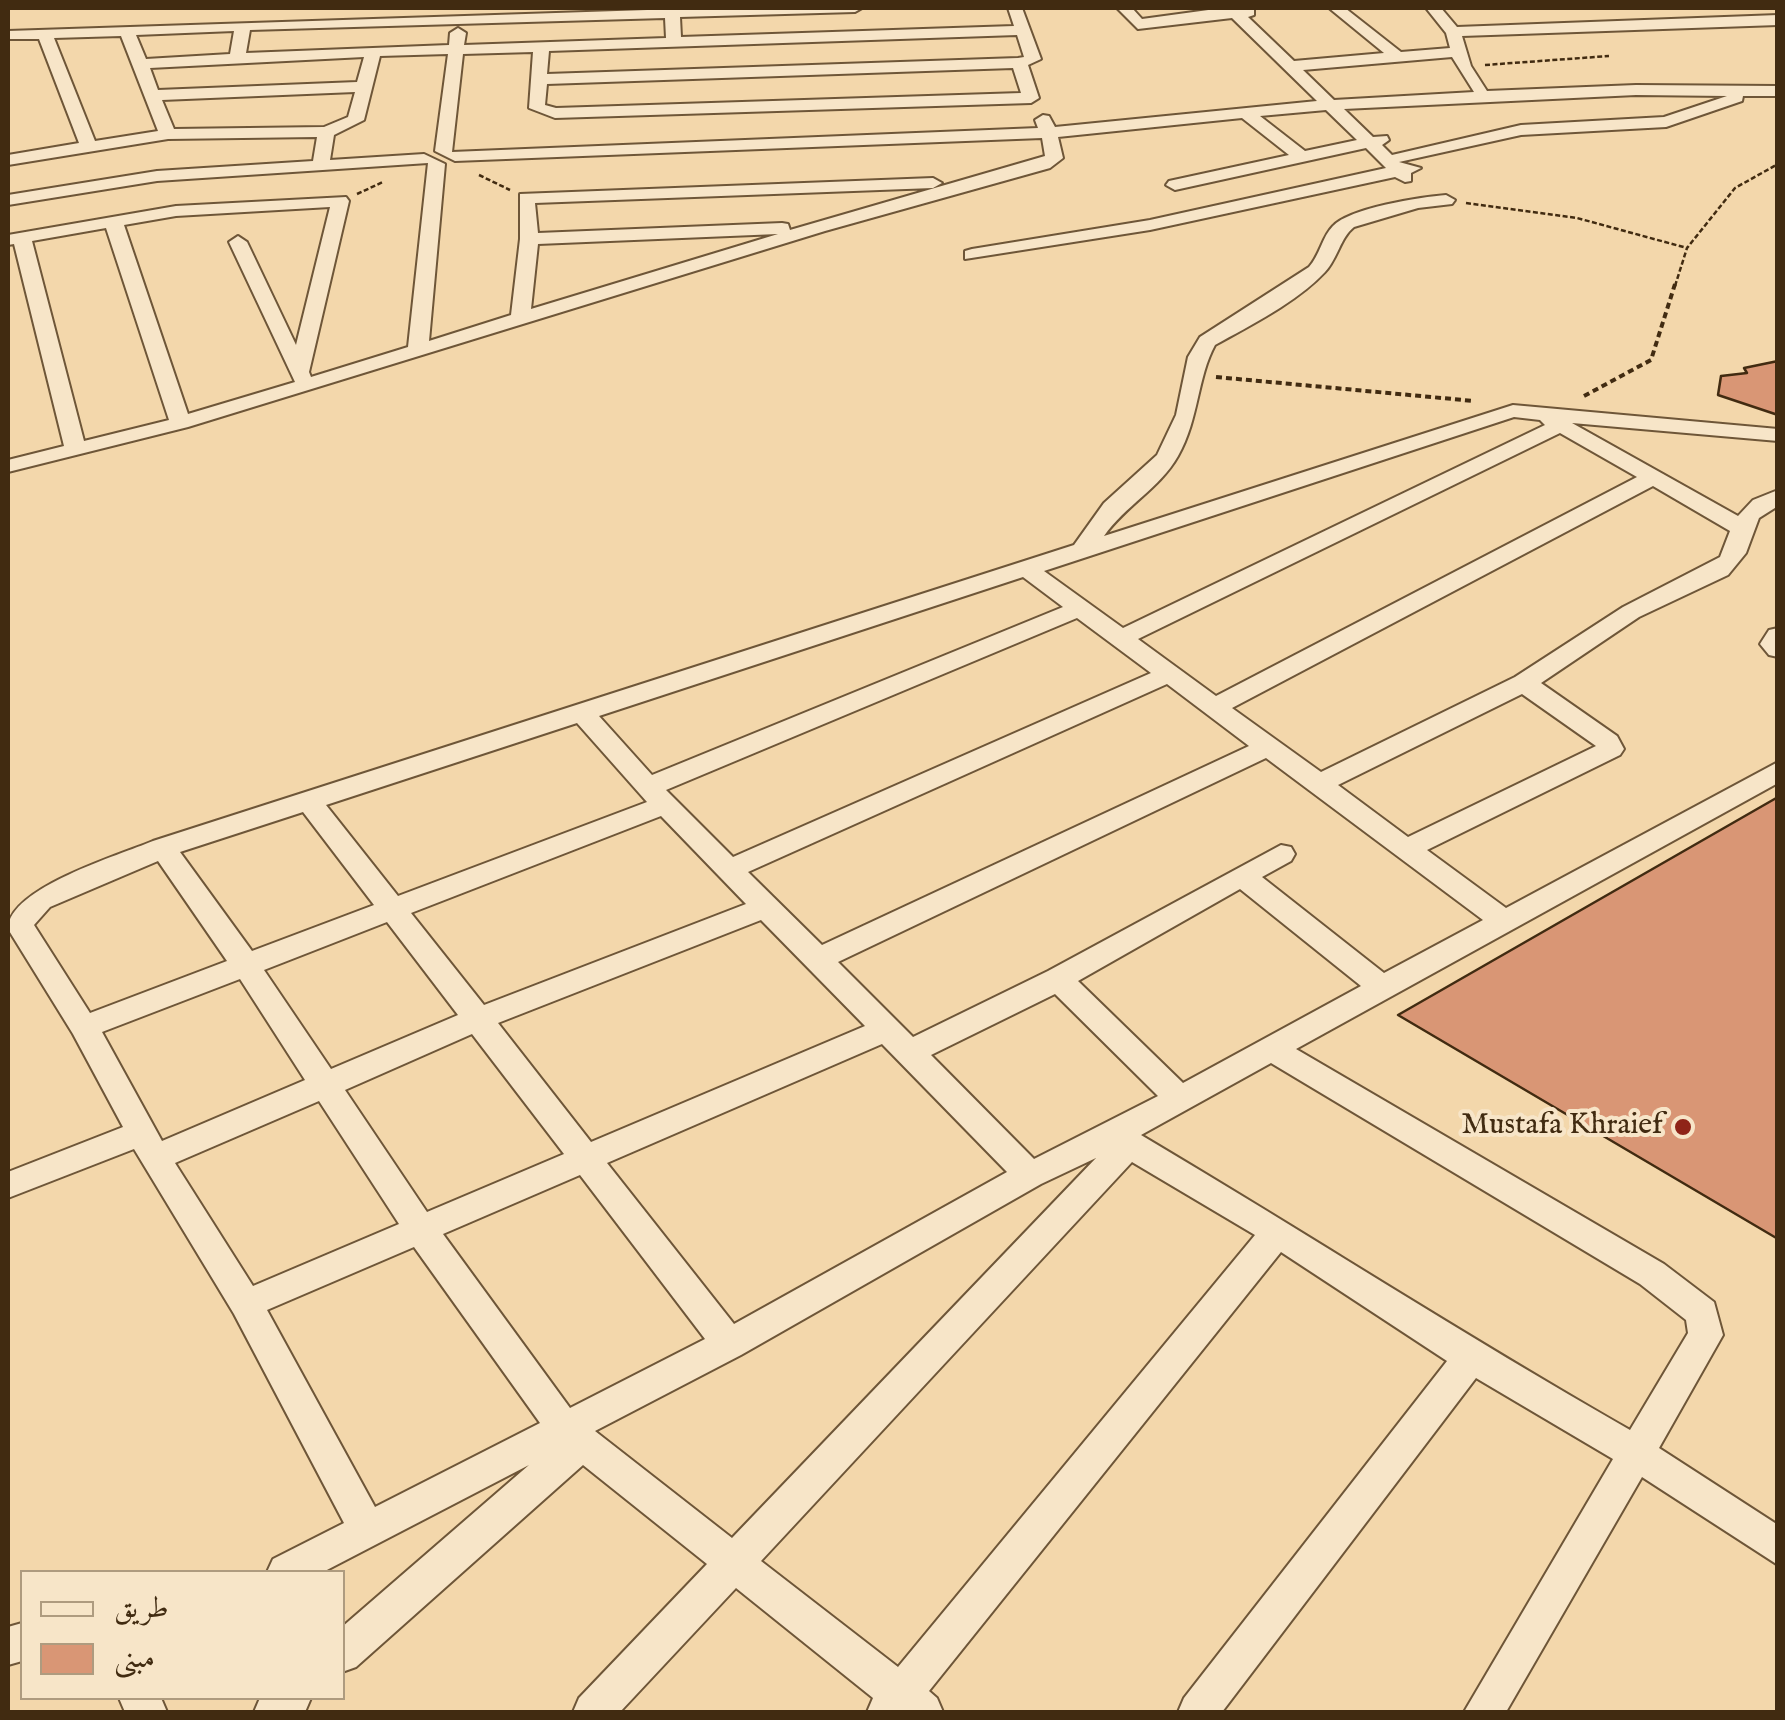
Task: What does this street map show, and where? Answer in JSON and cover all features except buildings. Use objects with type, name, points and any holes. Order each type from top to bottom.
[{"type":"street","points":[[8,35],[461,13],[855,8]]},
{"type":"street","points":[[540,79],[1033,60],[1015,8]]},
{"type":"street","points":[[1124,8],[1138,24],[1241,10],[1331,104],[1439,201]]},
{"type":"street","points":[[1336,8],[1398,58]]},
{"type":"street","points":[[1512,31],[1516,8]]},
{"type":"street","points":[[1432,9],[1453,32],[1459,59],[1480,89]]},
{"type":"street","points":[[418,348],[461,13]]},
{"type":"street","points":[[672,13],[674,42]]},
{"type":"street","points":[[1453,32],[1778,20]]},
{"type":"street","points":[[238,58],[243,26]]},
{"type":"street","points":[[143,64],[373,52],[1024,30]]},
{"type":"street","points":[[127,32],[156,95],[168,134]]},
{"type":"street","points":[[45,34],[89,146]]},
{"type":"street","points":[[541,47],[537,108],[554,113],[1031,98]]},
{"type":"street","points":[[8,160],[168,134],[326,132],[356,120],[373,52]]},
{"type":"street","points":[[1295,66],[1398,58],[1459,59]]},
{"type":"street","points":[[8,466],[181,423],[301,377],[418,348],[1054,158],[1049,133],[1019,63]]},
{"type":"street","points":[[1331,104],[1633,86]]},
{"type":"street","points":[[1633,86],[1666,122]]},
{"type":"street","points":[[156,95],[362,87]]},
{"type":"street","points":[[972,255],[1150,225],[1403,165],[1521,130],[1666,122],[1754,87]]},
{"type":"street","points":[[8,200],[157,176],[442,158],[1049,133],[1480,89],[1778,88]]},
{"type":"street","points":[[1247,114],[1302,157]]},
{"type":"street","points":[[321,164],[326,132]]},
{"type":"street","points":[[1176,185],[1376,141]]},
{"type":"street","points":[[520,318],[529,239],[526,198],[976,182]]},
{"type":"street","points":[[76,450],[15,239],[176,212],[340,201],[301,377]]},
{"type":"street","points":[[1082,550],[1112,508],[1168,456],[1186,415],[1194,375],[1207,342],[1316,271],[1328,257],[1338,231],[1348,223],[1439,201]]},
{"type":"street","points":[[113,221],[181,423]]},
{"type":"street","points":[[529,239],[819,227]]},
{"type":"street","points":[[238,242],[301,377]]},
{"type":"street","points":[[369,1532],[246,1304],[20,924],[28,909],[40,900],[163,848],[1513,410],[1778,434]]},
{"type":"street","points":[[1536,411],[1740,527]]},
{"type":"street","points":[[1122,638],[1561,425]]},
{"type":"street","points":[[1214,706],[1653,477]]},
{"type":"street","points":[[1318,784],[1524,683],[1631,612],[1726,566],[1738,547],[1740,527],[1772,505]]},
{"type":"street","points":[[1027,569],[1504,921]]},
{"type":"street","points":[[84,1027],[395,910],[1080,608]]},
{"type":"street","points":[[1778,635],[1772,644],[1778,650]]},
{"type":"street","points":[[730,869],[1170,674]]},
{"type":"street","points":[[1406,849],[1611,749],[1608,742],[1524,683]]},
{"type":"street","points":[[583,714],[658,796],[1030,1175]]},
{"type":"street","points":[[820,958],[1268,747]]},
{"type":"street","points":[[593,1712],[1121,1140],[1179,1098],[1778,772]]},
{"type":"street","points":[[310,802],[729,1344]]},
{"type":"street","points":[[163,848],[245,964],[420,1229],[573,1435],[734,1560],[904,1707],[1277,1232]]},
{"type":"street","points":[[911,1052],[1058,980],[1281,854]]},
{"type":"street","points":[[1242,876],[1380,986]]},
{"type":"street","points":[[8,1185],[149,1145],[325,1084],[478,1019],[768,906]]},
{"type":"street","points":[[1058,980],[1179,1098]]},
{"type":"street","points":[[246,1304],[888,1028]]},
{"type":"street","points":[[1270,1048],[1652,1274],[1702,1312],[1706,1336],[1484,1712]]},
{"type":"street","points":[[290,1570],[573,1435],[1030,1175],[1121,1140]]},
{"type":"street","points":[[1121,1140],[1277,1232],[1471,1357],[1638,1454],[1778,1547]]},
{"type":"street","points":[[1198,1712],[1471,1357]]},
{"type":"street","points":[[345,1649],[573,1435]]},
{"type":"path","points":[[1459,59],[1608,56]]},
{"type":"path","points":[[442,158],[526,198]]},
{"type":"path","points":[[1572,402],[1650,360],[1687,248],[1735,188],[1778,164]]},
{"type":"path","points":[[1439,201],[1577,218],[1687,248]]},
{"type":"path","points":[[1194,375],[1488,402]]},
{"type":"place","name":"Mustafa Khraief","points":[[1683,1127]]}]
